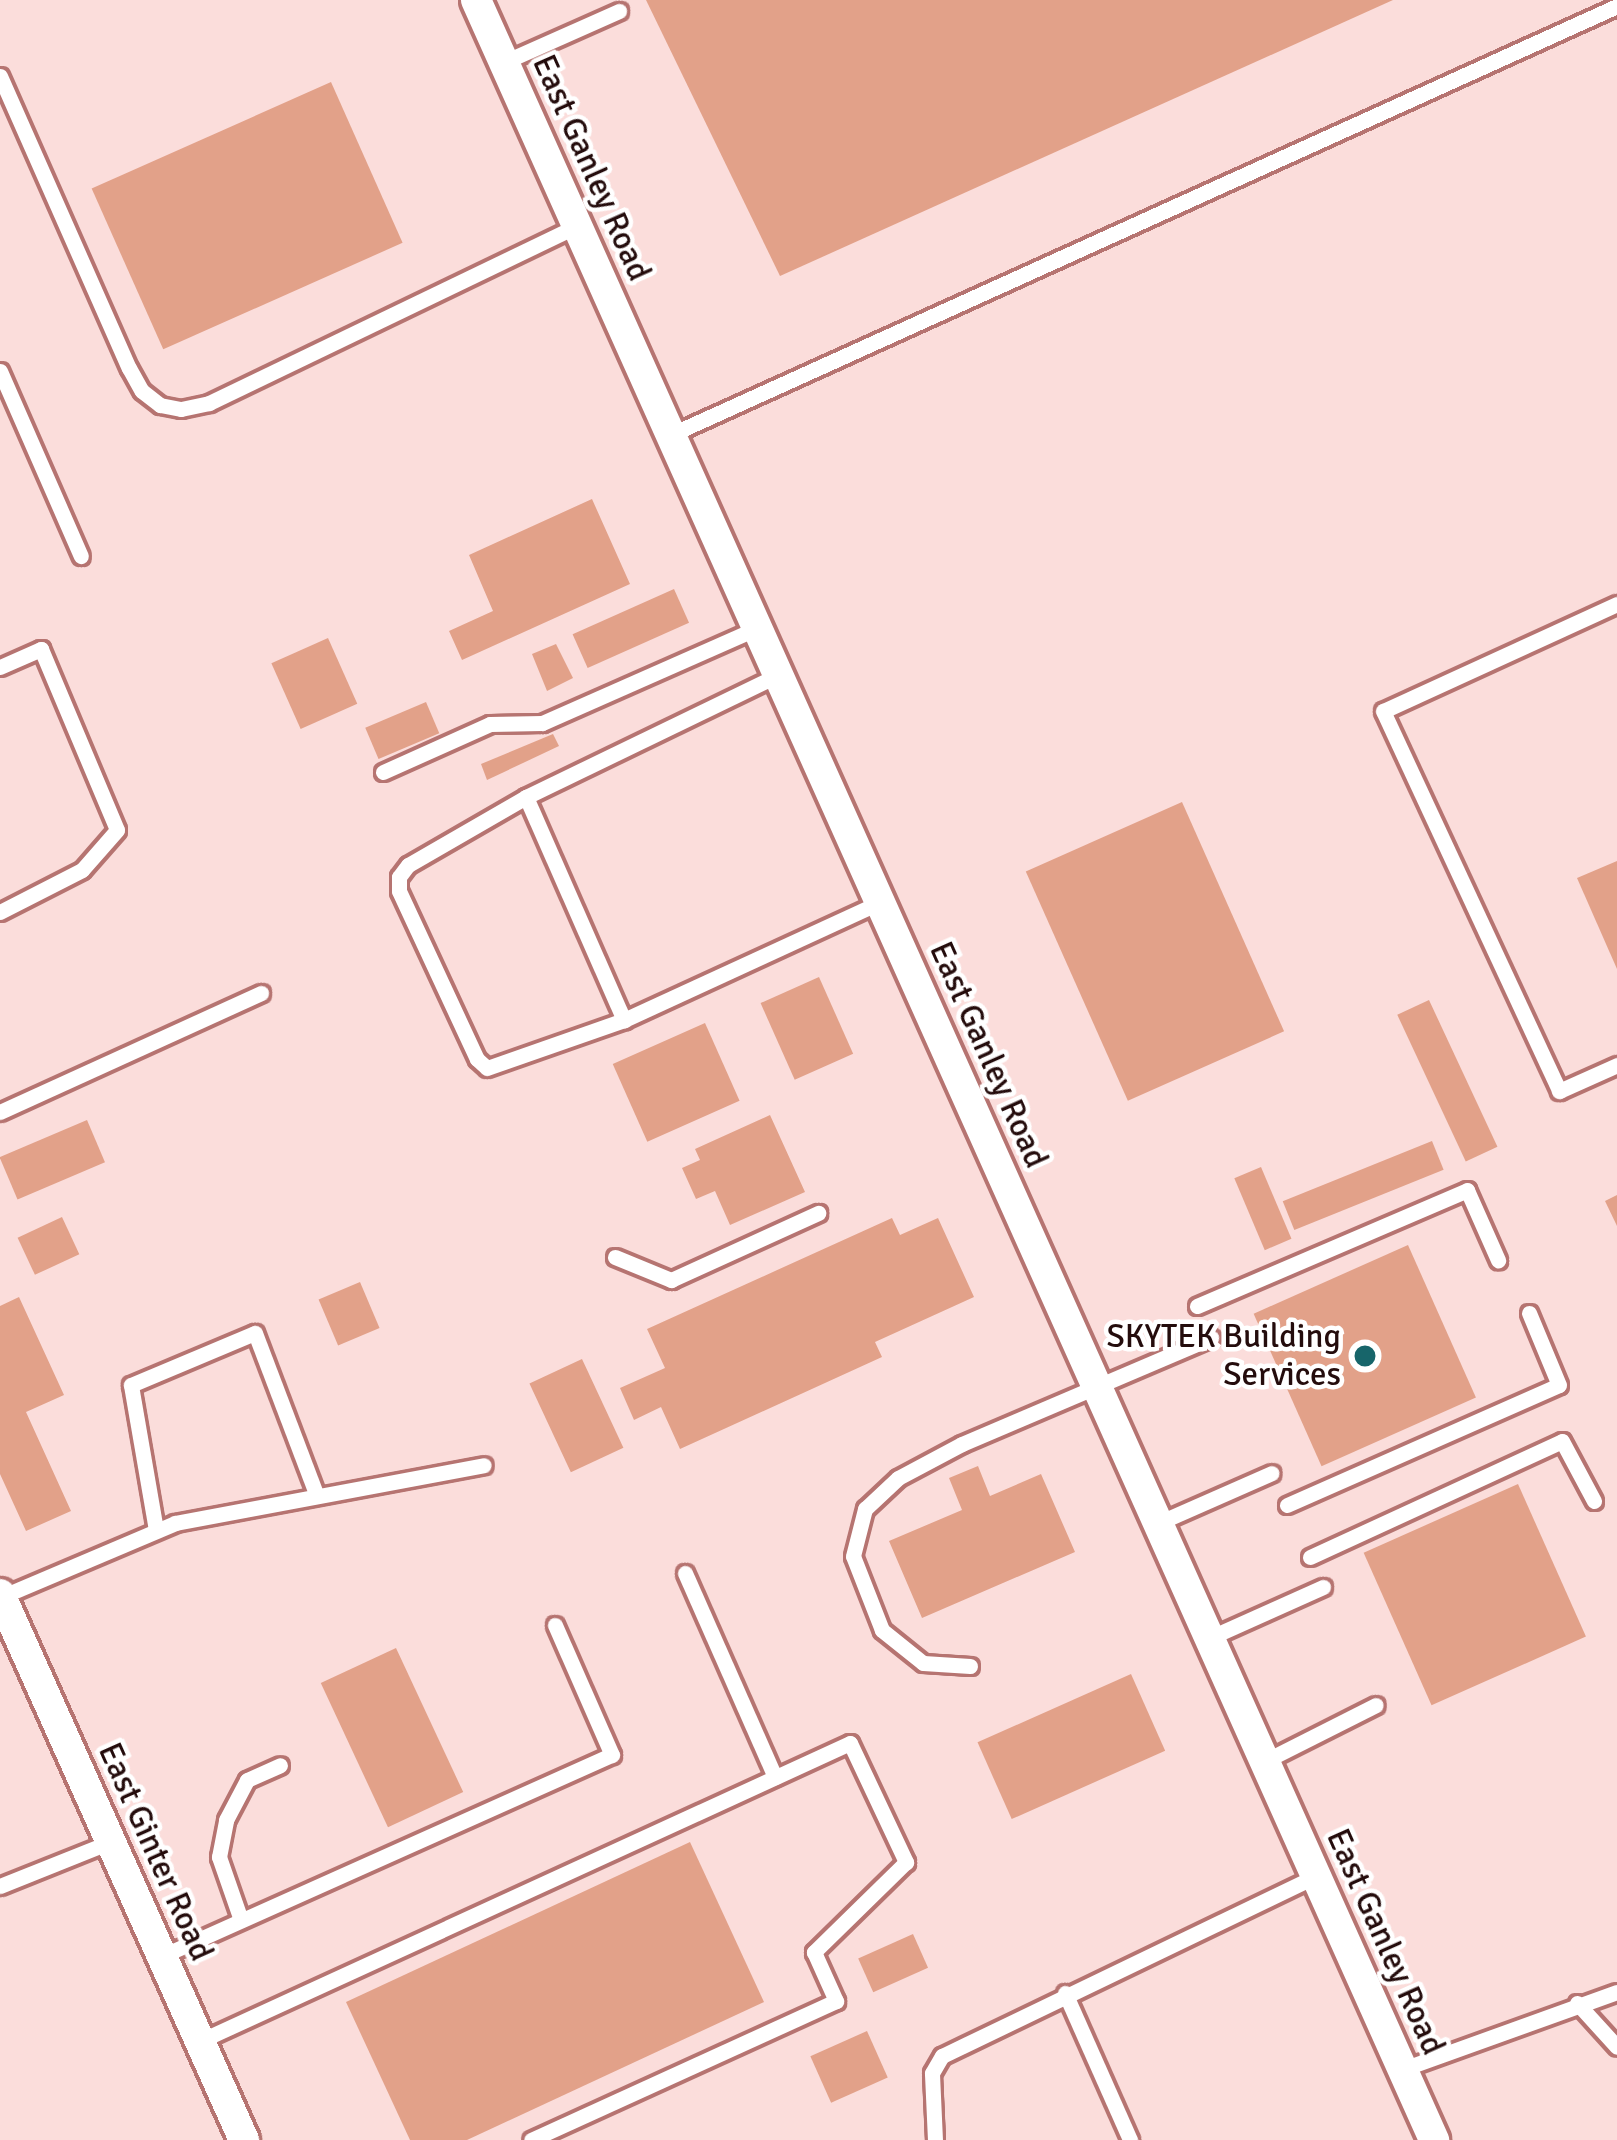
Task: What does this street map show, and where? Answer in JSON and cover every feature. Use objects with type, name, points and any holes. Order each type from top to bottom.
[{"type":"street","name":"East Ganley Road","points":[[476,0],[1434,2140]]},
{"type":"street","name":"East Ginter Road","points":[[1,1595],[244,2140]]},
{"type":"lane","points":[[670,435],[1617,6]]},
{"type":"lane","points":[[504,62],[620,11]]},
{"type":"lane","points":[[0,76],[129,368],[142,391],[160,405],[181,410],[209,403],[577,226]]},
{"type":"lane","points":[[0,370],[81,556]]},
{"type":"lane","points":[[1617,604],[1383,711],[1559,1091],[1617,1065]]},
{"type":"lane","points":[[383,772],[490,724],[542,723],[757,628]]},
{"type":"lane","points":[[0,667],[41,649],[117,830],[82,870],[0,912]]},
{"type":"lane","points":[[778,675],[526,797],[408,865],[399,877],[399,891],[476,1059],[488,1068],[624,1020],[880,902]]},
{"type":"lane","points":[[526,797],[624,1020]]},
{"type":"lane","points":[[0,1112],[261,993]]},
{"type":"lane","points":[[1197,1306],[1467,1190],[1498,1260]]},
{"type":"lane","points":[[615,1258],[671,1280],[818,1213]]},
{"type":"lane","points":[[1286,1505],[1559,1385],[1529,1313]]},
{"type":"lane","points":[[156,1530],[130,1385],[255,1333],[317,1496]]},
{"type":"lane","points":[[970,1666],[923,1663],[882,1630],[853,1556],[865,1509],[898,1478],[962,1444],[1099,1390],[1211,1338]]},
{"type":"lane","points":[[1310,1557],[1562,1442],[1594,1501]]},
{"type":"lane","points":[[1,1595],[156,1530],[484,1465]]},
{"type":"lane","points":[[1158,1523],[1272,1473]]},
{"type":"lane","points":[[686,1573],[775,1777]]},
{"type":"lane","points":[[1209,1638],[1323,1587]]},
{"type":"lane","points":[[162,1956],[612,1755],[555,1625]]},
{"type":"lane","points":[[1265,1761],[1376,1705]]},
{"type":"lane","points":[[200,2041],[850,1743],[906,1862],[814,1952],[836,2001],[531,2140]]},
{"type":"lane","points":[[241,1920],[219,1857],[226,1820],[247,1780],[280,1765]]},
{"type":"lane","points":[[0,1886],[110,1842]]},
{"type":"lane","points":[[934,2140],[932,2073],[942,2056],[1316,1876]]},
{"type":"lane","points":[[1403,2069],[1617,1992]]},
{"type":"lane","points":[[1065,1993],[1130,2140]]},
{"type":"lane","points":[[1577,2003],[1617,2047]]},
{"type":"building","points":[[646,0],[1393,0],[780,276]]},
{"type":"building","points":[[331,82],[403,243],[163,349],[92,189]]},
{"type":"building","points":[[592,499],[630,584],[462,660],[449,631],[493,611],[469,555]]},
{"type":"building","points":[[674,589],[689,623],[588,668],[573,634]]},
{"type":"building","points":[[328,638],[357,704],[301,729],[271,663]]},
{"type":"building","points":[[556,644],[573,678],[547,691],[532,654]]},
{"type":"building","points":[[426,702],[439,733],[379,759],[365,728]]},
{"type":"building","points":[[553,734],[559,746],[487,780],[481,764]]},
{"type":"building","points":[[1182,802],[1284,1031],[1128,1101],[1026,872]]},
{"type":"building","points":[[1617,861],[1617,969],[1577,878]]},
{"type":"building","points":[[819,977],[853,1054],[795,1080],[761,1003]]},
{"type":"building","points":[[1429,1000],[1497,1147],[1466,1162],[1397,1015]]},
{"type":"building","points":[[705,1023],[740,1101],[647,1142],[613,1064]]},
{"type":"building","points":[[770,1115],[805,1192],[730,1225],[715,1191],[696,1199],[682,1168],[700,1160],[695,1149]]},
{"type":"building","points":[[87,1120],[105,1162],[18,1199],[0,1157]]},
{"type":"building","points":[[1432,1141],[1444,1170],[1294,1230],[1283,1201]]},
{"type":"building","points":[[1261,1167],[1291,1239],[1265,1250],[1234,1178]]},
{"type":"building","points":[[1617,1195],[1617,1226],[1605,1201]]},
{"type":"building","points":[[62,1217],[79,1254],[35,1275],[18,1238]]},
{"type":"building","points":[[892,1218],[900,1235],[938,1218],[974,1297],[875,1342],[882,1357],[680,1449],[661,1407],[634,1420],[620,1388],[665,1368],[647,1329]]},
{"type":"building","name":"SKYTEK Building Services","points":[[1408,1245],[1476,1398],[1322,1466],[1254,1314]]},
{"type":"building","points":[[360,1282],[380,1328],[338,1346],[319,1300]]},
{"type":"building","points":[[19,1297],[64,1395],[26,1412],[71,1511],[26,1531],[0,1474],[0,1306]]},
{"type":"building","points":[[582,1359],[623,1448],[571,1472],[529,1384]]},
{"type":"building","points":[[978,1466],[990,1496],[1041,1474],[1075,1552],[922,1618],[889,1541],[962,1510],[949,1478]]},
{"type":"building","points":[[1518,1484],[1586,1637],[1432,1705],[1364,1553]]},
{"type":"building","points":[[396,1648],[463,1792],[388,1827],[321,1683]]},
{"type":"building","points":[[1131,1674],[1165,1751],[1012,1819],[978,1742]]},
{"type":"building","points":[[690,1842],[764,2002],[467,2140],[410,2140],[346,2002]]},
{"type":"building","points":[[913,1934],[928,1968],[873,1992],[858,1958]]},
{"type":"building","points":[[867,2031],[888,2078],[831,2103],[810,2056]]},
{"type":"place","name":"SKYTEK Building Services","points":[[1365,1356]]}]
